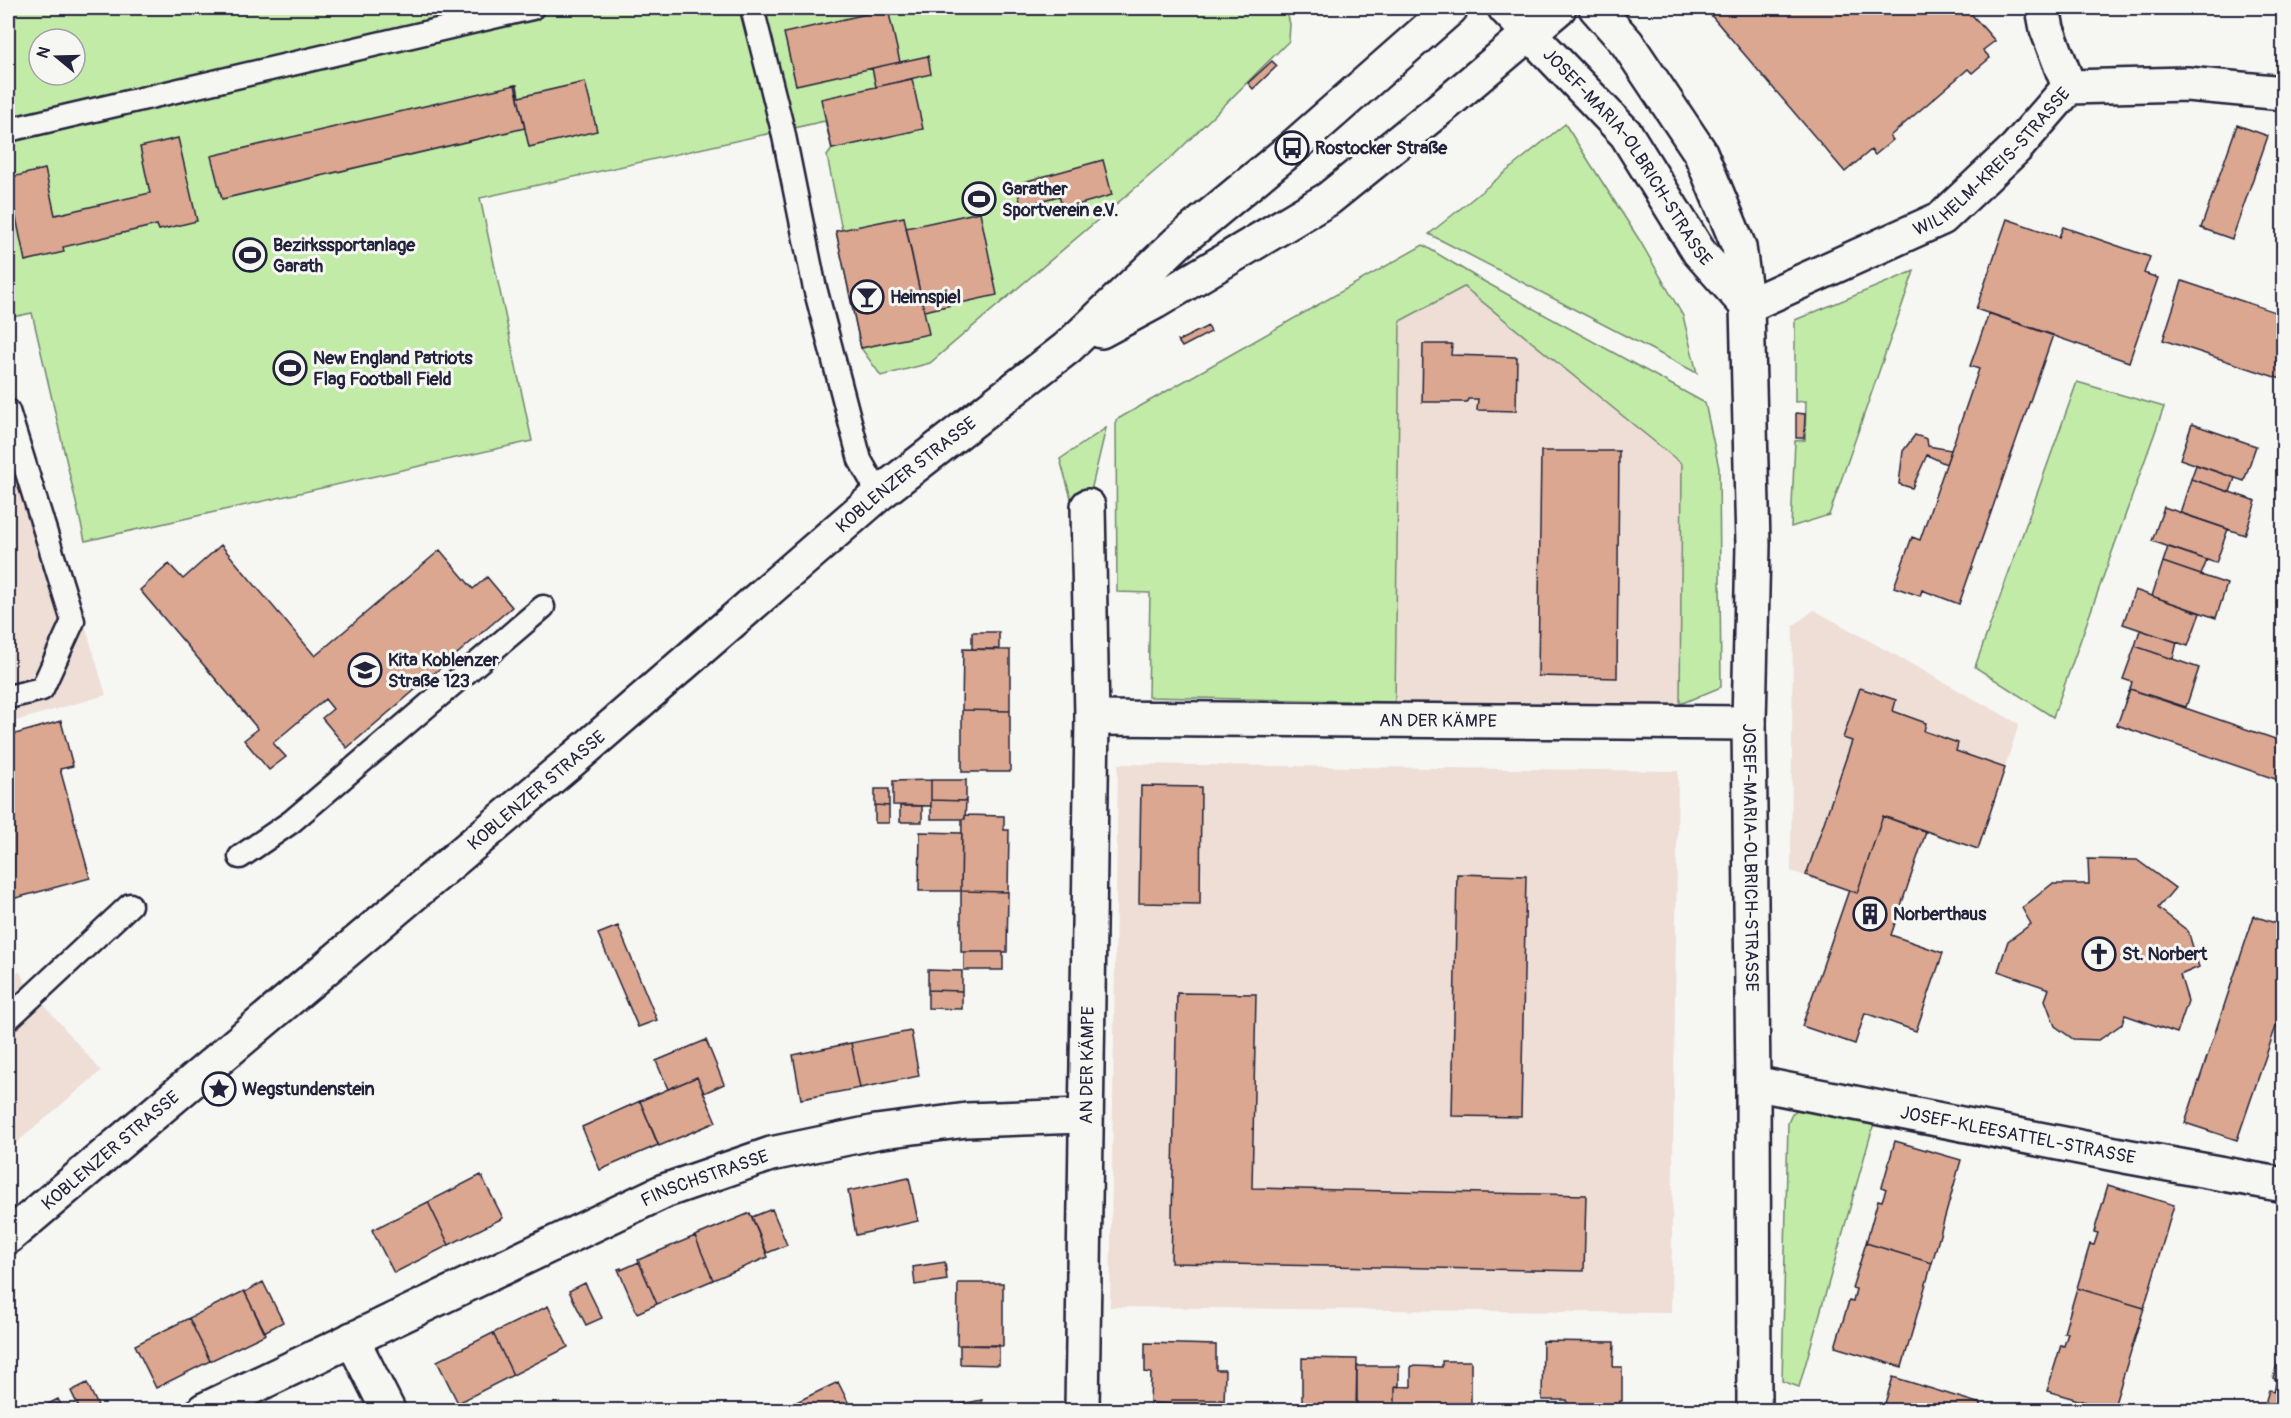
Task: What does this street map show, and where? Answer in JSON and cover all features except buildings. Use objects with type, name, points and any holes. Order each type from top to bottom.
[{"type":"street","name":"KOBLENZER STRASSE","points":[[8,1237],[584,751],[879,494],[1067,348],[1177,243],[1292,148],[1451,8]]},
{"type":"street","name":"JOSEF-MARIA-OLBRICH-STRASSE","points":[[1505,8],[1626,134],[1699,252],[1747,306]]},
{"type":"street","name":"KOBLENZER STRASSE","points":[[1067,348],[1155,302],[1328,199],[1448,103],[1559,8]]},
{"type":"street","name":"JOSEF-MARIA-OLBRICH-STRASSE","points":[[1596,8],[1627,42],[1700,152],[1739,247],[1747,306],[1753,545],[1749,723],[1754,1410]]},
{"type":"street","points":[[2043,8],[2047,29],[2069,87]]},
{"type":"street","name":"WILHELM-KREIS-STRASSE","points":[[1747,306],[1942,218],[2016,148],[2069,87],[2187,84],[2283,93]]},
{"type":"street","name":"AN DER KÄMPE","points":[[1082,1410],[1084,1116],[1092,718],[1088,506]]},
{"type":"street","name":"AN DER KÄMPE","points":[[1092,718],[1749,723]]},
{"type":"street","name":"JOSEF-KLEESATTEL-STRASSE","points":[[1753,1083],[2283,1185]]},
{"type":"street","name":"FINSCHSTRASSE","points":[[204,1410],[664,1191],[771,1154],[876,1132],[967,1120],[1084,1116]]},
{"type":"street","points":[[352,1340],[388,1410]]},
{"type":"lane","points":[[8,130],[532,8]]},
{"type":"lane","points":[[752,8],[783,131],[814,284],[860,460],[879,494]]},
{"type":"lane","points":[[8,411],[73,621],[42,689],[8,697]]},
{"type":"lane","points":[[240,857],[291,822],[543,607]]},
{"type":"lane","points":[[8,1019],[130,905]]},
{"type":"shaded area","points":[[1464,287],[1682,464],[1680,704],[1395,702],[1400,321]]},
{"type":"shaded area","points":[[8,369],[106,695],[8,723]]},
{"type":"shaded area","points":[[1814,610],[2019,724],[1978,849],[1884,816],[1857,893],[1791,871],[1793,626]]},
{"type":"shaded area","points":[[1118,764],[1678,771],[1671,1313],[1110,1307]]},
{"type":"shaded area","points":[[8,951],[13,973],[20,972],[26,984],[101,1071],[8,1150]]},
{"type":"green space","name":"Bezirkssportanlage Garath","points":[[8,8],[1286,8],[1290,24],[1289,41],[1175,154],[930,363],[881,376],[861,348],[836,231],[842,230],[827,156],[832,149],[825,121],[480,198],[532,441],[85,541],[32,313],[8,318]]},
{"type":"green space","points":[[1565,124],[1640,241],[1683,316],[1697,373],[1429,234]]},
{"type":"green space","points":[[1423,245],[1476,277],[1705,403],[1719,468],[1721,687],[1680,704],[1682,464],[1464,287],[1400,321],[1395,702],[1148,697],[1150,593],[1117,592],[1116,420]]},
{"type":"green space","points":[[1914,271],[1829,515],[1791,527],[1795,441],[1805,440],[1806,401],[1795,402],[1795,320]]},
{"type":"green space","points":[[2077,382],[2164,407],[2053,717],[1975,667]]},
{"type":"green space","points":[[1106,428],[1091,491],[1071,498],[1060,459]]},
{"type":"green space","points":[[1800,1107],[1876,1116],[1799,1387],[1782,1381],[1788,1123],[1792,1114]]},
{"type":"place","name":"Rostocker Straße","points":[[1292,148]]},
{"type":"place","name":"Garather Sportverein e.V.","points":[[979,199]]},
{"type":"place","name":"Bezirkssportanlage Garath","points":[[250,255]]},
{"type":"place","name":"Heimspiel","points":[[867,297]]},
{"type":"place","name":"New England Patriots Flag Football Field","points":[[290,368]]},
{"type":"place","name":"Kita Koblenzer Straße 123","points":[[365,670]]},
{"type":"place","name":"Norberthaus","points":[[1870,914]]},
{"type":"place","name":"St. Norbert","points":[[2099,954]]},
{"type":"place","name":"Wegstundenstein","points":[[219,1089]]}]
